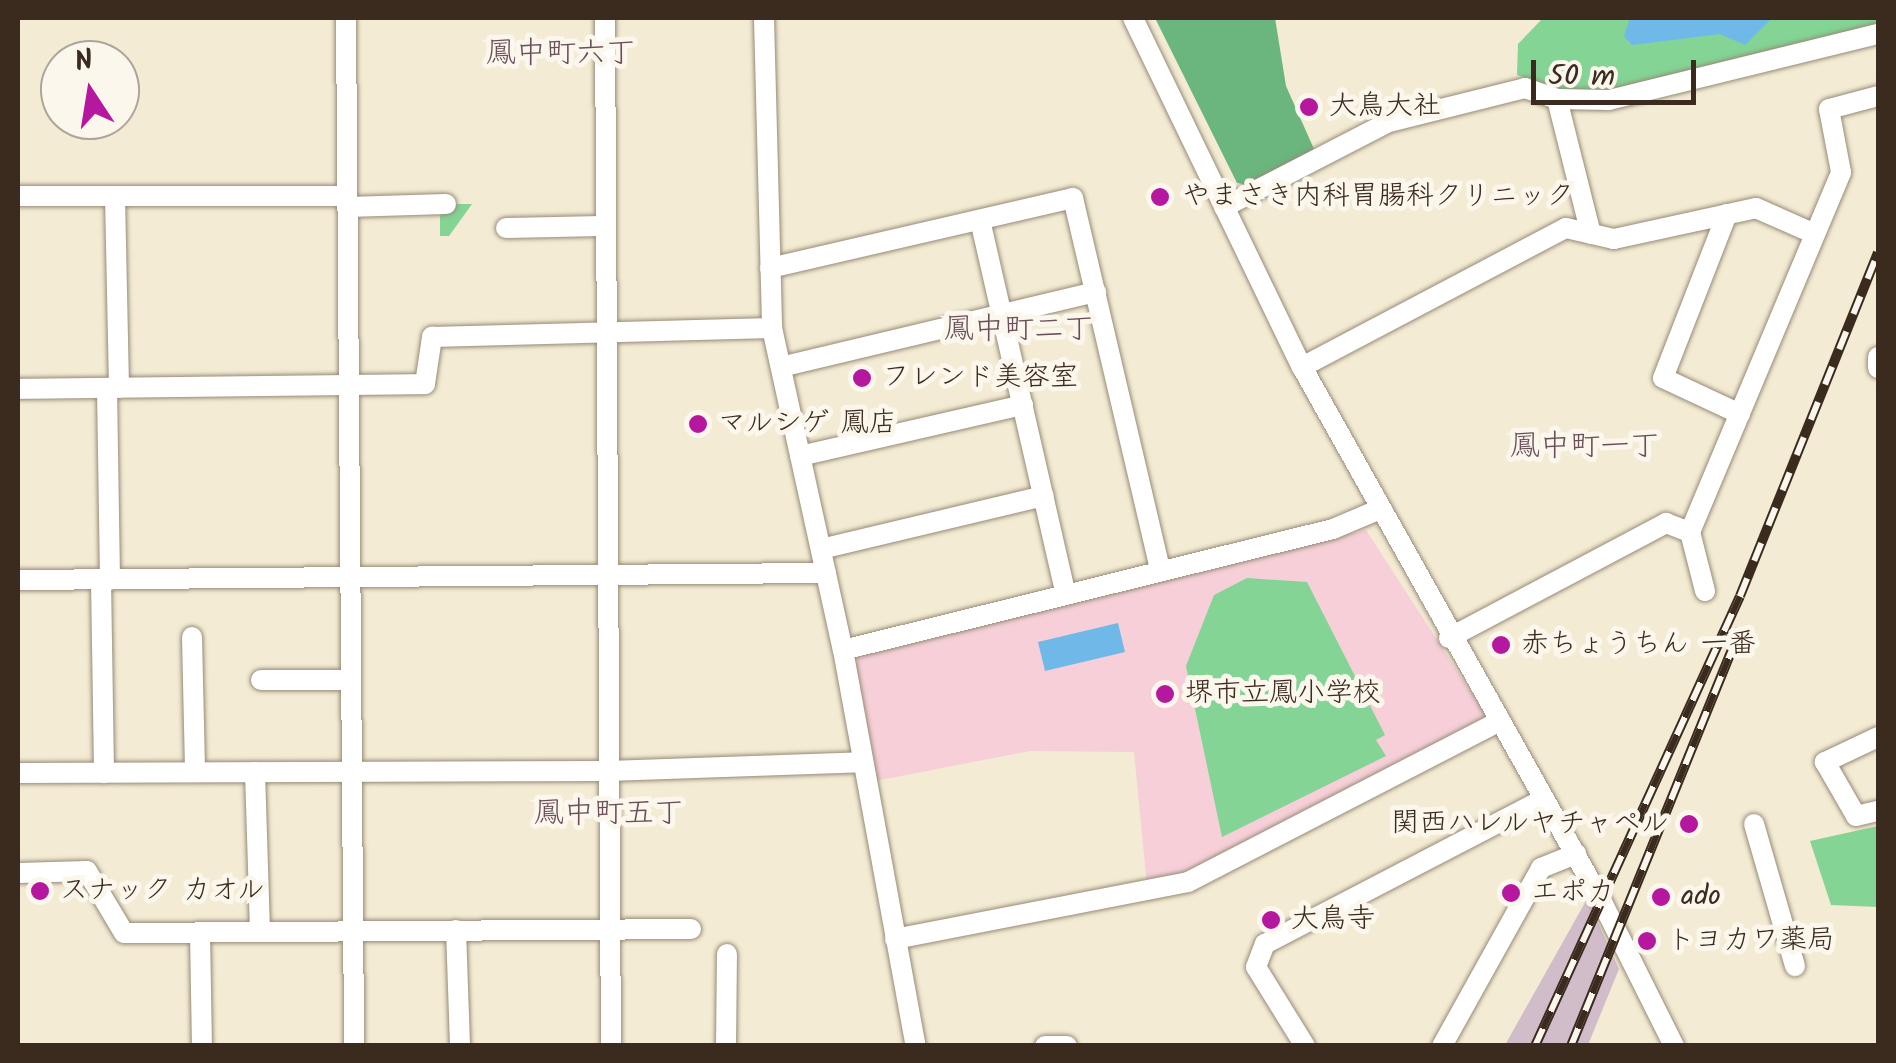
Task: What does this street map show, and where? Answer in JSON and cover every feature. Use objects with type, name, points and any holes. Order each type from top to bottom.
[{"type":"street","points":[[346,18],[347,771],[354,1046]]},
{"type":"street","points":[[605,18],[603,334],[611,1046]]},
{"type":"street","points":[[764,18],[772,328],[843,650],[916,1046]]},
{"type":"street","points":[[1133,18],[1302,367],[1449,638],[1576,854],[1674,1046]]},
{"type":"street","points":[[1224,207],[1388,122],[1525,88],[1557,98],[1609,100],[1878,34]]},
{"type":"street","points":[[1705,592],[1690,532],[1841,172],[1829,108],[1878,96]]},
{"type":"street","points":[[1557,98],[1590,234]]},
{"type":"street","points":[[18,196],[446,204]]},
{"type":"street","points":[[104,773],[115,196]]},
{"type":"street","points":[[770,268],[1074,198],[1160,569]]},
{"type":"street","points":[[1302,367],[1566,228],[1614,239],[1756,208],[1815,234]]},
{"type":"street","points":[[1727,214],[1663,378],[1740,414]]},
{"type":"street","points":[[980,220],[1066,594]]},
{"type":"street","points":[[506,228],[604,226]]},
{"type":"street","points":[[780,367],[1096,292]]},
{"type":"street","points":[[18,388],[425,384],[432,337],[772,328]]},
{"type":"street","points":[[1878,357],[1878,368]]},
{"type":"street","points":[[800,456],[1023,405]]},
{"type":"street","points":[[822,549],[1044,496]]},
{"type":"street","points":[[843,650],[1160,569],[1333,530],[1378,510]]},
{"type":"street","points":[[1449,638],[1666,522],[1690,532]]},
{"type":"street","points":[[18,580],[347,581],[826,573]]},
{"type":"street","points":[[192,638],[195,772]]},
{"type":"street","points":[[261,680],[347,680]]},
{"type":"street","points":[[895,939],[1188,882],[1498,722]]},
{"type":"street","points":[[1878,736],[1825,762],[1856,816],[1878,811]]},
{"type":"street","points":[[18,773],[608,771],[862,762]]},
{"type":"street","points":[[255,772],[260,932]]},
{"type":"street","points":[[1304,1046],[1256,968],[1265,944],[1544,800]]},
{"type":"street","points":[[1754,824],[1795,966]]},
{"type":"street","points":[[1442,1046],[1541,868],[1576,854]]},
{"type":"street","points":[[18,874],[87,871],[124,934],[691,929]]},
{"type":"street","points":[[456,930],[460,1046]]},
{"type":"street","points":[[200,933],[202,1046]]},
{"type":"street","points":[[726,1046],[727,954]]},
{"type":"street","points":[[1045,1046],[1067,1046]]},
{"type":"shaded area","name":"堺市立鳳小学校","points":[[1366,530],[1489,720],[1177,877],[1147,885],[1134,752],[1030,751],[875,781],[853,669],[861,654]]},
{"type":"shaded area","points":[[1587,899],[1619,969],[1588,1045],[1505,1045]]},
{"type":"green space","points":[[1155,18],[1275,18],[1286,86],[1314,149],[1248,185],[1237,183]]},
{"type":"green space","points":[[1543,18],[1878,18],[1878,24],[1602,93],[1555,89],[1517,75],[1518,44]]},
{"type":"green space","points":[[452,204],[472,204],[449,236],[440,236],[440,211]]},
{"type":"green space","points":[[1247,578],[1307,582],[1385,735],[1376,740],[1386,756],[1222,837],[1186,666],[1214,595]]},
{"type":"green space","points":[[1878,826],[1878,907],[1831,905],[1810,841]]},
{"type":"water","points":[[1630,18],[1772,18],[1745,45],[1720,34],[1632,45],[1624,36]]},
{"type":"water","points":[[1118,623],[1125,652],[1045,671],[1038,642]]},
{"type":"railway","points":[[1535,1046],[1740,596],[1878,253]]},
{"type":"railway","points":[[1571,1046],[1740,629]]},
{"type":"place","name":"大鳥大社","points":[[1309,107]]},
{"type":"place","name":"やまさき内科胃腸科クリニック","points":[[1160,197]]},
{"type":"place","name":"フレンド美容室","points":[[862,378]]},
{"type":"place","name":"マルシゲ 鳳店","points":[[698,424]]},
{"type":"place","name":"赤ちょうちん 一番","points":[[1501,645]]},
{"type":"place","name":"堺市立鳳小学校","points":[[1165,694]]},
{"type":"place","name":"関西ハレルヤチャペル","points":[[1689,824]]},
{"type":"place","name":"スナック カオル","points":[[40,891]]},
{"type":"place","name":"エポカ","points":[[1511,893]]},
{"type":"place","name":"ado","points":[[1661,897]]},
{"type":"place","name":"大鳥寺","points":[[1271,920]]},
{"type":"place","name":"トヨカワ薬局","points":[[1647,941]]},
{"type":"district","name":"鳳中町六丁","points":[[561,54]]},
{"type":"district","name":"鳳中町二丁","points":[[1019,330]]},
{"type":"district","name":"鳳中町一丁","points":[[1585,447]]},
{"type":"district","name":"鳳中町五丁","points":[[609,814]]}]
